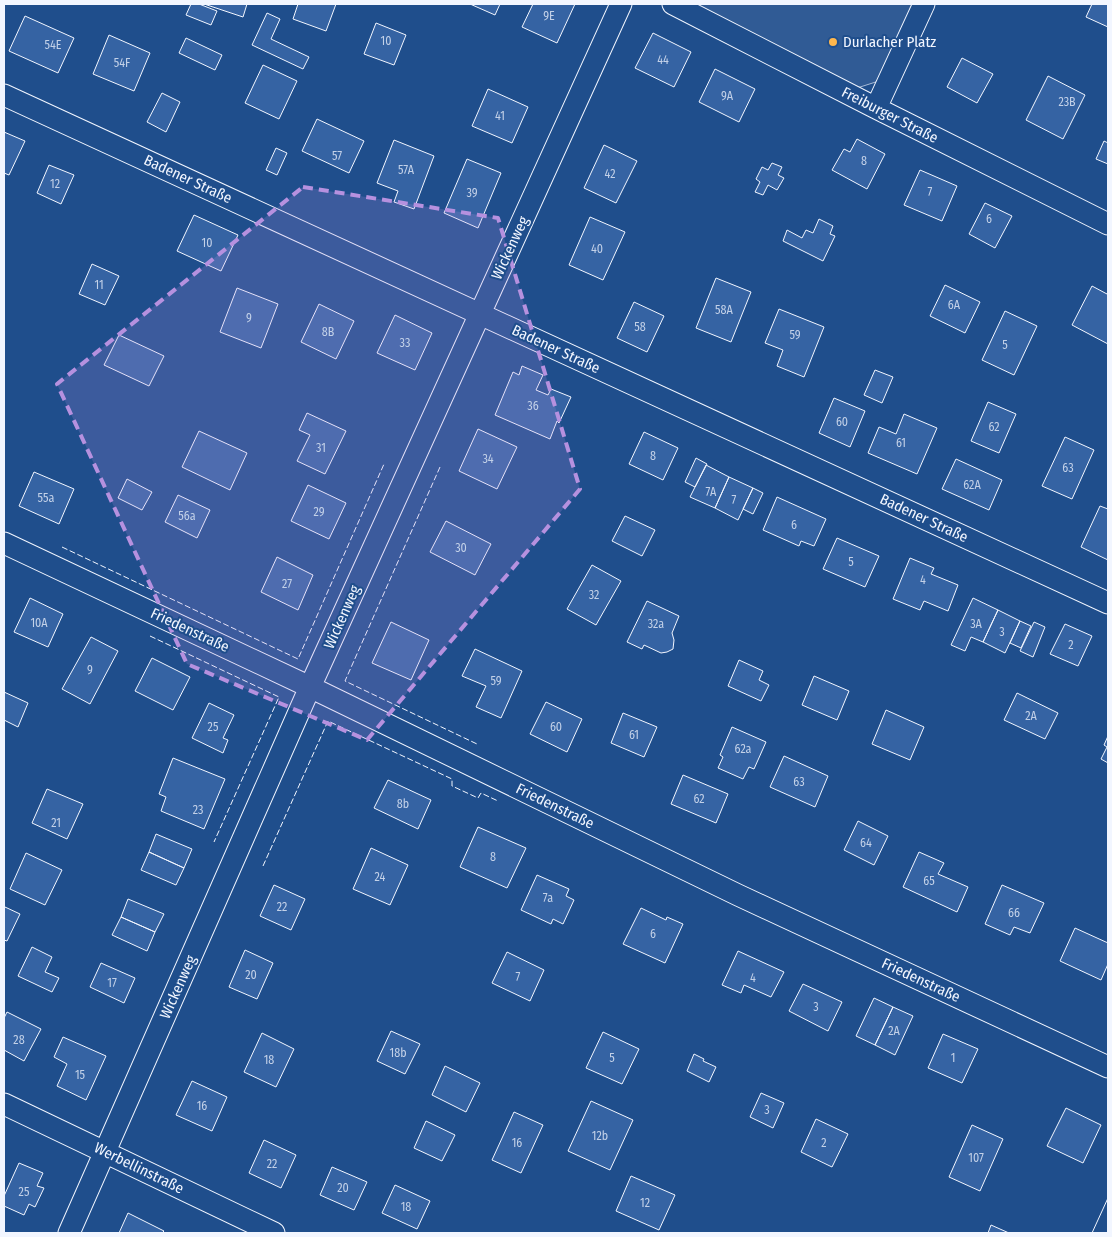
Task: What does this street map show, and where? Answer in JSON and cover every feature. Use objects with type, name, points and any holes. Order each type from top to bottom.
[{"type":"street","name":"Wickenweg","points":[[69,1233],[310,687],[621,4]]},
{"type":"street","name":"Freiburger Straße","points":[[673,4],[1108,224]]},
{"type":"street","points":[[876,108],[924,4]]},
{"type":"street","name":"Badener Straße","points":[[4,94],[1108,603]]},
{"type":"street","name":"Friedenstraße","points":[[4,542],[310,687],[738,894],[1108,1067]]},
{"type":"street","name":"Werbellinstraße","points":[[4,1104],[274,1233]]},
{"type":"highlighted area","points":[[303,187],[498,218],[580,489],[367,740],[187,664],[57,384]]},
{"type":"shaded area","name":"Durlacher Platz","points":[[689,4],[918,4],[882,80],[857,88]]},
{"type":"building","points":[[191,4],[199,4],[217,11],[211,25],[186,15]]},
{"type":"building","points":[[204,4],[247,4],[243,17]]},
{"type":"building","points":[[298,4],[336,4],[326,31],[293,19]]},
{"type":"building","points":[[470,4],[500,4],[495,15]]},
{"type":"building","points":[[533,4],[575,4],[557,43],[522,27]]},
{"type":"building","points":[[1092,4],[1108,4],[1108,27],[1086,17]]},
{"type":"building","points":[[267,13],[280,19],[271,39],[309,57],[303,69],[252,45]]},
{"type":"building","points":[[25,16],[74,38],[58,73],[9,51]]},
{"type":"building","points":[[376,23],[406,35],[394,65],[364,54]]},
{"type":"building","points":[[653,33],[691,52],[674,87],[635,68]]},
{"type":"building","points":[[109,35],[150,53],[134,91],[93,74]]},
{"type":"building","points":[[186,38],[222,55],[215,70],[179,53]]},
{"type":"building","points":[[962,58],[993,74],[977,103],[947,87]]},
{"type":"building","points":[[263,65],[297,81],[279,119],[245,103]]},
{"type":"building","points":[[715,69],[755,89],[739,122],[699,102]]},
{"type":"building","points":[[1048,76],[1085,95],[1063,139],[1026,120]]},
{"type":"building","points":[[488,89],[528,107],[512,143],[472,126]]},
{"type":"building","points":[[162,93],[180,102],[166,132],[147,122]]},
{"type":"building","points":[[317,119],[364,141],[349,173],[302,151]]},
{"type":"building","points":[[4,132],[25,141],[9,175],[4,173]]},
{"type":"building","points":[[857,139],[885,154],[867,189],[832,170],[844,149],[850,152]]},
{"type":"building","points":[[394,140],[434,156],[414,209],[394,202],[398,191],[377,183]]},
{"type":"building","points":[[1104,141],[1108,143],[1108,164],[1096,159]]},
{"type":"building","points":[[604,145],[637,161],[616,203],[584,188]]},
{"type":"building","points":[[276,148],[287,153],[277,175],[266,170]]},
{"type":"building","points":[[467,159],[501,173],[478,228],[444,213]]},
{"type":"building","points":[[772,163],[782,167],[778,175],[784,178],[777,190],[768,185],[763,195],[755,192],[760,182],[756,179],[762,167],[768,170]]},
{"type":"building","points":[[49,165],[74,175],[61,204],[37,193]]},
{"type":"building","points":[[920,170],[957,186],[942,221],[904,205]]},
{"type":"building","points":[[985,203],[1012,216],[995,248],[969,234]]},
{"type":"building","points":[[194,215],[238,235],[221,271],[177,251]]},
{"type":"building","points":[[590,217],[625,232],[603,280],[569,265]]},
{"type":"building","points":[[819,219],[833,226],[830,234],[835,236],[823,261],[783,241],[787,230],[802,238],[806,230],[813,233]]},
{"type":"building","points":[[92,264],[119,276],[105,305],[79,294]]},
{"type":"building","points":[[716,278],[751,292],[731,342],[696,328]]},
{"type":"building","points":[[945,285],[980,302],[965,333],[930,316]]},
{"type":"building","points":[[1092,286],[1107,294],[1108,292],[1108,344],[1072,325]]},
{"type":"building","points":[[237,288],[278,304],[261,348],[220,332]]},
{"type":"building","points":[[634,302],[664,316],[647,352],[617,338]]},
{"type":"building","points":[[319,304],[354,321],[336,359],[301,342]]},
{"type":"building","points":[[779,309],[824,327],[804,377],[777,366],[783,350],[765,343]]},
{"type":"building","points":[[1005,311],[1037,326],[1014,375],[982,360]]},
{"type":"building","points":[[395,315],[432,333],[415,370],[377,353]]},
{"type":"building","points":[[119,335],[164,356],[149,386],[104,365]]},
{"type":"building","points":[[522,366],[543,375],[536,390],[548,395],[551,389],[571,397],[559,423],[557,421],[550,439],[495,415],[513,372],[519,375]]},
{"type":"building","points":[[875,370],[893,377],[882,403],[864,395]]},
{"type":"building","points":[[834,398],[865,411],[850,447],[819,433]]},
{"type":"building","points":[[988,402],[1016,414],[999,453],[971,441]]},
{"type":"building","points":[[307,413],[346,431],[325,474],[297,461],[310,435],[299,430]]},
{"type":"building","points":[[904,414],[937,428],[917,474],[868,453],[879,427],[896,434]]},
{"type":"building","points":[[478,429],[517,447],[497,489],[459,471]]},
{"type":"building","points":[[199,431],[247,453],[230,490],[182,467]]},
{"type":"building","points":[[644,432],[678,448],[663,480],[629,464]]},
{"type":"building","points":[[1065,437],[1094,450],[1072,499],[1042,486]]},
{"type":"building","points":[[696,458],[707,464],[695,487],[685,482]]},
{"type":"building","points":[[956,459],[1002,480],[989,510],[942,489]]},
{"type":"building","points":[[706,465],[729,477],[715,508],[690,497]]},
{"type":"building","points":[[34,472],[74,489],[59,524],[19,506]]},
{"type":"building","points":[[729,477],[753,488],[738,520],[715,508]]},
{"type":"building","points":[[127,479],[152,492],[142,510],[118,498]]},
{"type":"building","points":[[308,485],[346,503],[329,539],[291,521]]},
{"type":"building","points":[[753,488],[763,493],[753,514],[743,509]]},
{"type":"building","points":[[178,495],[210,510],[197,538],[165,522]]},
{"type":"building","points":[[777,497],[826,519],[814,546],[801,541],[799,546],[763,530]]},
{"type":"building","points":[[1100,506],[1108,509],[1108,560],[1081,547]]},
{"type":"building","points":[[625,516],[655,530],[642,556],[612,541]]},
{"type":"building","points":[[446,521],[491,544],[475,575],[430,552]]},
{"type":"building","points":[[837,538],[879,556],[865,587],[823,569]]},
{"type":"building","points":[[277,557],[313,575],[298,610],[261,592]]},
{"type":"building","points":[[910,558],[934,568],[931,574],[958,585],[948,611],[924,601],[920,610],[893,599]]},
{"type":"building","points":[[592,565],[621,581],[596,625],[567,609]]},
{"type":"building","points":[[30,598],[63,614],[48,647],[14,632]]},
{"type":"building","points":[[973,598],[998,610],[983,642],[971,637],[965,651],[951,645]]},
{"type":"building","points":[[647,601],[679,616],[672,633],[674,640],[673,649],[667,652],[661,653],[644,645],[642,649],[627,642]]},
{"type":"building","points":[[998,610],[1020,621],[1005,653],[983,642]]},
{"type":"building","points":[[1020,621],[1031,626],[1021,648],[1010,643]]},
{"type":"building","points":[[391,622],[429,640],[411,680],[372,663]]},
{"type":"building","points":[[1034,622],[1045,627],[1033,657],[1020,651]]},
{"type":"building","points":[[1065,624],[1092,636],[1078,666],[1050,654]]},
{"type":"building","points":[[91,637],[118,651],[90,704],[62,689]]},
{"type":"building","points":[[475,649],[522,671],[501,718],[476,707],[486,686],[462,676]]},
{"type":"building","points":[[152,658],[190,677],[173,710],[135,691]]},
{"type":"building","points":[[739,660],[763,671],[759,680],[769,685],[761,701],[728,686]]},
{"type":"building","points":[[814,676],[849,691],[837,720],[802,705]]},
{"type":"building","points":[[4,692],[28,703],[18,727],[4,720]]},
{"type":"building","points":[[1017,693],[1058,713],[1045,739],[1004,720]]},
{"type":"building","points":[[546,702],[582,719],[567,752],[530,734]]},
{"type":"building","points":[[209,703],[234,715],[223,738],[228,740],[223,753],[192,738]]},
{"type":"building","points":[[886,710],[924,727],[910,760],[872,744]]},
{"type":"building","points":[[623,713],[657,727],[644,757],[611,743]]},
{"type":"building","points":[[732,727],[766,742],[754,769],[749,767],[743,779],[718,768],[723,757],[720,755]]},
{"type":"building","points":[[1108,736],[1108,763],[1101,759],[1107,747],[1104,745]]},
{"type":"building","points":[[784,756],[828,776],[815,807],[770,787]]},
{"type":"building","points":[[173,758],[225,779],[204,829],[161,811],[166,797],[159,794]]},
{"type":"building","points":[[683,775],[728,794],[716,823],[671,804]]},
{"type":"building","points":[[388,780],[431,800],[418,829],[374,808]]},
{"type":"building","points":[[47,789],[83,804],[67,839],[32,823]]},
{"type":"building","points":[[858,821],[888,836],[874,865],[844,850]]},
{"type":"building","points":[[478,827],[526,848],[507,888],[460,867]]},
{"type":"building","points":[[156,834],[192,849],[184,868],[149,852]]},
{"type":"building","points":[[371,848],[408,865],[390,905],[353,889]]},
{"type":"building","points":[[149,852],[184,868],[176,885],[141,870]]},
{"type":"building","points":[[919,852],[944,863],[938,874],[968,887],[957,912],[903,887]]},
{"type":"building","points":[[26,853],[62,870],[45,905],[10,889]]},
{"type":"building","points":[[537,875],[569,889],[566,896],[574,900],[563,924],[553,919],[551,924],[521,910]]},
{"type":"building","points":[[274,885],[305,899],[291,930],[260,916]]},
{"type":"building","points":[[1002,885],[1044,903],[1030,933],[1014,927],[1010,935],[985,924]]},
{"type":"building","points":[[128,899],[164,914],[155,932],[121,917]]},
{"type":"building","points":[[5,907],[20,914],[7,941],[4,940]]},
{"type":"building","points":[[641,908],[666,920],[667,917],[683,924],[665,963],[623,944]]},
{"type":"building","points":[[121,917],[155,932],[147,951],[112,935]]},
{"type":"building","points":[[1075,928],[1108,943],[1108,964],[1101,980],[1060,961]]},
{"type":"building","points":[[32,947],[52,957],[45,972],[59,978],[52,992],[18,976]]},
{"type":"building","points":[[245,950],[273,963],[257,999],[229,987]]},
{"type":"building","points":[[738,951],[784,972],[771,997],[744,985],[741,993],[722,985]]},
{"type":"building","points":[[507,952],[544,970],[530,1001],[492,983]]},
{"type":"building","points":[[101,963],[135,978],[124,1003],[90,987]]},
{"type":"building","points":[[803,984],[842,1002],[828,1031],[789,1011]]},
{"type":"building","points":[[874,998],[893,1007],[875,1045],[856,1036]]},
{"type":"building","points":[[893,1007],[913,1016],[895,1055],[875,1045]]},
{"type":"building","points":[[7,1012],[41,1029],[24,1061],[4,1050],[4,1018]]},
{"type":"building","points":[[391,1031],[420,1044],[405,1074],[377,1061]]},
{"type":"building","points":[[603,1032],[639,1049],[622,1084],[586,1068]]},
{"type":"building","points":[[262,1033],[294,1049],[276,1087],[244,1072]]},
{"type":"building","points":[[943,1034],[978,1049],[962,1083],[928,1068]]},
{"type":"building","points":[[63,1037],[106,1056],[86,1100],[57,1086],[67,1064],[54,1057]]},
{"type":"building","points":[[694,1054],[716,1067],[709,1082],[687,1071]]},
{"type":"building","points":[[445,1066],[480,1083],[466,1112],[432,1095]]},
{"type":"building","points":[[192,1081],[227,1097],[212,1131],[176,1115]]},
{"type":"building","points":[[761,1093],[784,1103],[773,1128],[750,1117]]},
{"type":"building","points":[[591,1101],[633,1120],[610,1170],[568,1151]]},
{"type":"building","points":[[1066,1108],[1101,1125],[1083,1163],[1047,1146]]},
{"type":"building","points":[[514,1112],[543,1125],[521,1173],[492,1160]]},
{"type":"building","points":[[816,1119],[848,1134],[832,1167],[801,1152]]},
{"type":"building","points":[[426,1121],[455,1135],[442,1161],[414,1148]]},
{"type":"building","points":[[972,1125],[1003,1139],[980,1191],[949,1177]]},
{"type":"building","points":[[264,1140],[296,1155],[281,1188],[249,1173]]},
{"type":"building","points":[[19,1163],[43,1173],[37,1186],[44,1188],[35,1207],[29,1204],[24,1215],[4,1206],[4,1196]]},
{"type":"building","points":[[332,1167],[367,1182],[354,1210],[320,1195]]},
{"type":"building","points":[[631,1176],[675,1195],[659,1230],[616,1211]]},
{"type":"building","points":[[395,1185],[430,1201],[417,1229],[382,1213]]},
{"type":"building","points":[[128,1213],[164,1231],[162,1233],[119,1233]]},
{"type":"building","points":[[991,1225],[1009,1233],[988,1233]]},
{"type":"tram line","points":[[1092,1233],[1108,1198]]},
{"type":"fence","points":[[62,547],[298,659],[384,464]]},
{"type":"fence","points":[[440,467],[345,681],[477,744]]},
{"type":"fence","points":[[150,636],[279,697],[214,842]]},
{"type":"fence","points":[[263,866],[328,721],[452,779],[452,786],[478,798],[481,793],[498,801]]},
{"type":"place","name":"Durlacher Platz","points":[[833,42]]}]
